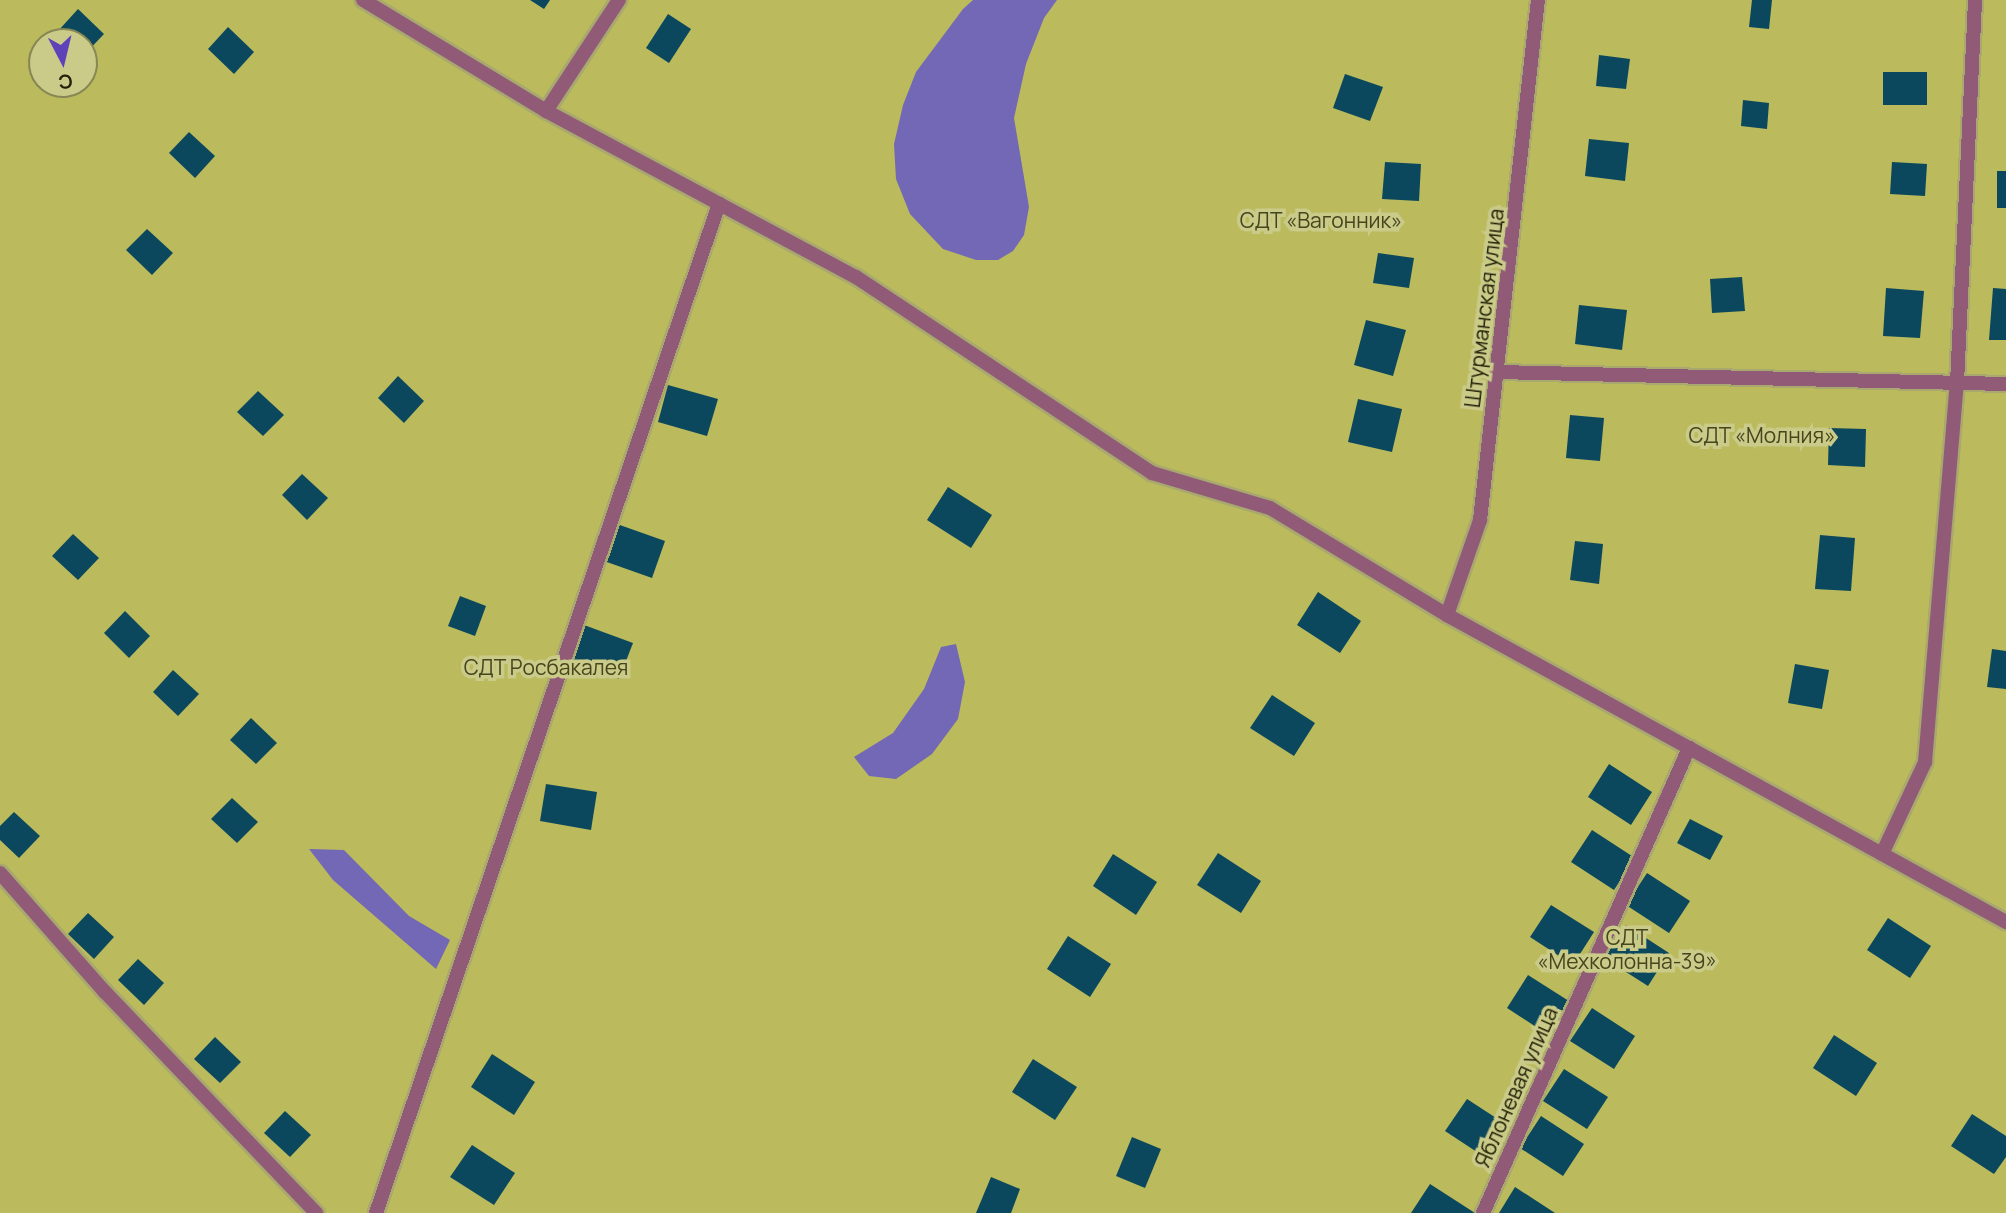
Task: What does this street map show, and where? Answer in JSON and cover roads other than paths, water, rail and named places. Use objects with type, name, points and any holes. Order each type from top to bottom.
[{"type":"street","points":[[363,0],[546,110],[856,276],[1152,473],[1270,508],[1447,615],[2006,922]]},
{"type":"street","points":[[546,110],[619,0]]},
{"type":"street","name":"Штурманская улица","points":[[1447,615],[1480,520],[1538,0]]},
{"type":"street","points":[[1882,854],[1925,762],[1956,383],[1975,0]]},
{"type":"street","points":[[376,1213],[719,204]]},
{"type":"street","points":[[1497,372],[2006,384]]},
{"type":"street","name":"Яблоневая улица","points":[[1483,1213],[1689,748]]},
{"type":"street","points":[[0,873],[105,992],[316,1213]]},
{"type":"park label","name":"СДТ «Вагонник»","points":[[1321,220]]},
{"type":"park label","name":"СДТ «Молния»","points":[[1762,435]]},
{"type":"park label","name":"СДТ Росбакалея","points":[[546,667]]},
{"type":"park label","name":"СДТ «Мехколонна-39»","points":[[1627,949]]}]
